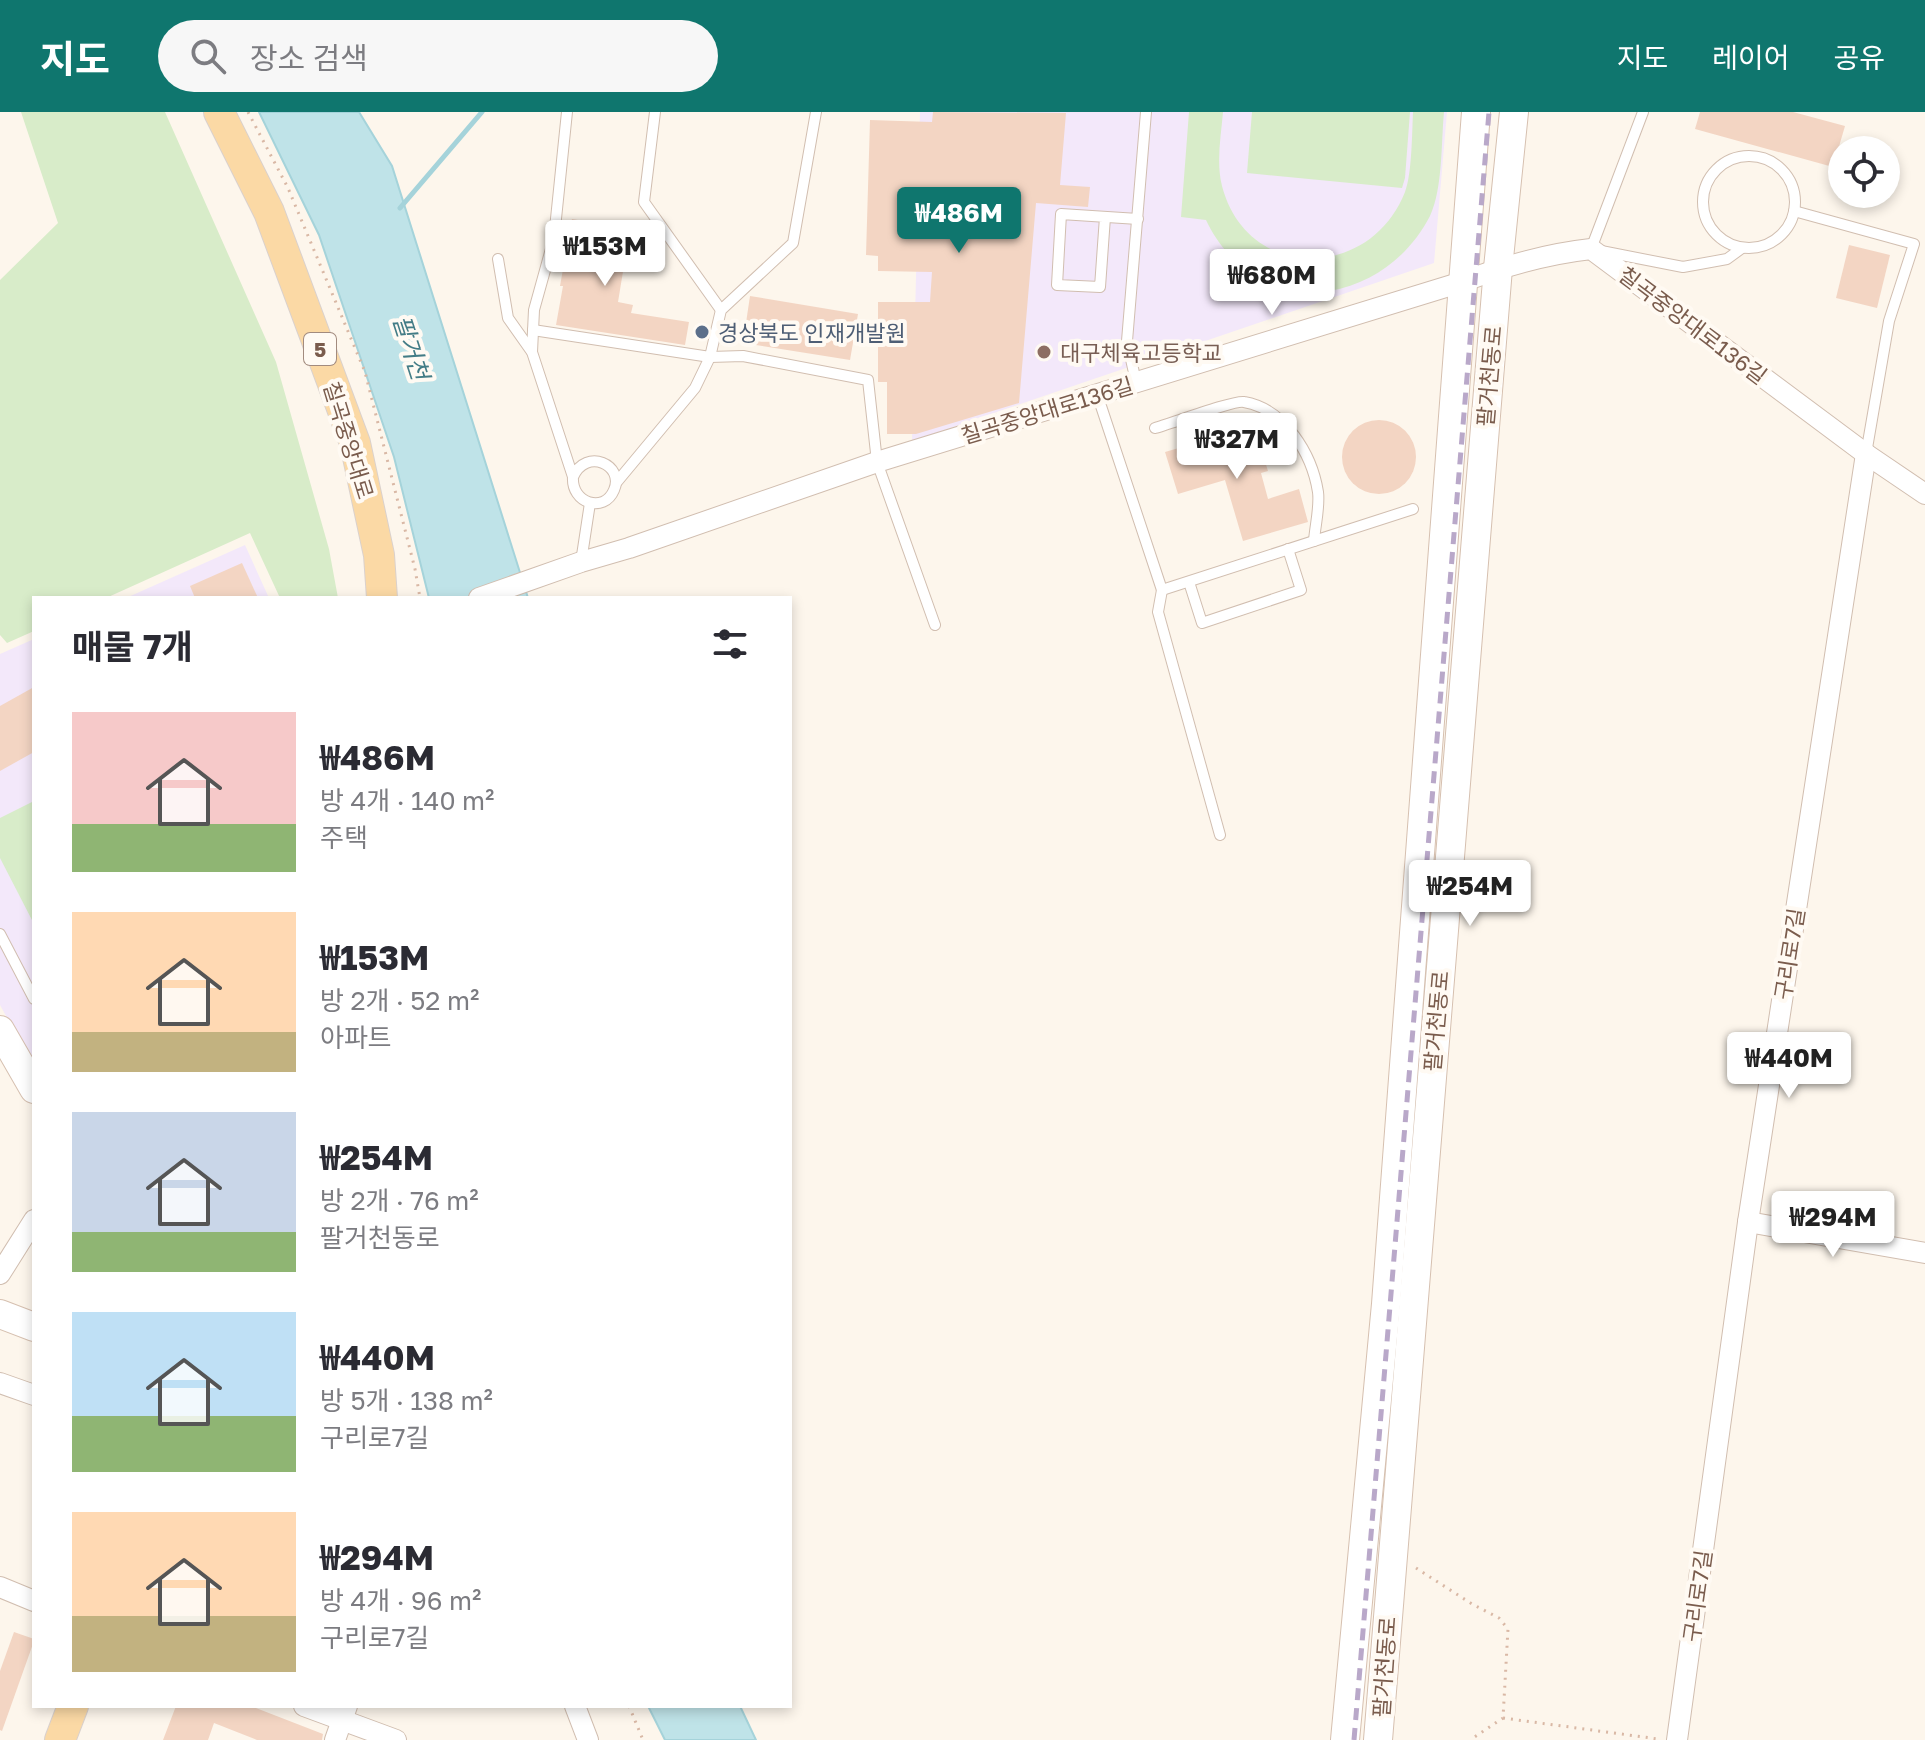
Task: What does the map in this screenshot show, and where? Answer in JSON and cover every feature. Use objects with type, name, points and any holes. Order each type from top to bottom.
[{"type":"main road","name":"칠곡중앙대로","points":[[219,112],[269,212],[355,443],[379,555],[382,596]]},
{"type":"main road","points":[[60,1740],[72,1708]]},
{"type":"street","name":"팔거천동로","points":[[1345,1740],[1386,1304],[1476,112]]},
{"type":"street","name":"팔거천동로","points":[[1378,1740],[1498,268],[1514,112]]},
{"type":"street","name":"칠곡중앙대로136길","points":[[485,596],[877,462],[1462,282],[1498,268],[1591,249],[1866,454],[1925,494]]},
{"type":"street","name":"구리로7길","points":[[1677,1740],[1748,1222],[1866,454]]},
{"type":"street","points":[[0,1030],[32,1086]]},
{"type":"street","points":[[1748,1222],[1925,1253]]},
{"type":"street","points":[[0,1274],[32,1223]]},
{"type":"street","points":[[0,1314],[32,1326]]},
{"type":"street","points":[[0,1383],[32,1394]]},
{"type":"street","points":[[0,1587],[32,1600]]},
{"type":"street","points":[[309,1708],[396,1740]]},
{"type":"street","points":[[576,1708],[588,1740]]},
{"type":"lane","points":[[532,352],[534,310],[554,238],[567,112]]},
{"type":"lane","points":[[655,112],[644,202],[721,310]]},
{"type":"lane","points":[[498,259],[508,318],[532,352],[578,496],[590,503],[604,501],[695,388],[710,357],[721,310],[793,243],[816,112]]},
{"type":"lane","points":[[1136,382],[1127,341],[1146,112]]},
{"type":"lane","points":[[1643,112],[1591,249],[1683,267],[1727,259],[1742,248]]},
{"type":"lane","points":[[1752,156],[1767,160],[1790,179],[1795,193],[1794,211],[1783,235],[1757,248],[1742,248],[1727,243],[1715,234],[1706,221],[1702,205],[1704,189],[1711,175],[1722,164],[1752,156]]},
{"type":"lane","points":[[1794,211],[1914,244],[1889,321],[1866,454]]},
{"type":"lane","points":[[1105,217],[1100,287],[1057,285],[1061,214],[1138,219]]},
{"type":"lane","points":[[533,330],[710,357],[743,356],[868,380],[877,462],[935,625]]},
{"type":"lane","points":[[1097,394],[1162,590],[1158,612],[1220,835]]},
{"type":"lane","points":[[1155,428],[1241,401],[1271,412],[1289,429],[1312,468],[1319,495],[1314,541]]},
{"type":"lane","points":[[573,477],[581,465],[601,462],[612,470],[616,483]]},
{"type":"lane","points":[[581,562],[590,503]]},
{"type":"lane","points":[[1162,590],[1413,509]]},
{"type":"lane","points":[[1189,582],[1202,623],[1301,590],[1288,549]]},
{"type":"lane","points":[[0,934],[32,995]]},
{"type":"path","points":[[1413,1566],[1499,1618],[1508,1629],[1503,1718]]},
{"type":"path","points":[[630,1708],[643,1740]]},
{"type":"path","points":[[1470,1740],[1503,1718],[1664,1740]]},
{"type":"shaded area","name":"대구체육고등학교","points":[[920,112],[1447,112],[1434,263],[912,441]]},
{"type":"shaded area","points":[[245,545],[268,596],[130,596]]},
{"type":"shaded area","points":[[32,640],[32,1063],[0,1005],[0,654]]},
{"type":"green space","points":[[21,112],[165,112],[276,362],[329,549],[338,596],[279,596],[250,533],[110,596],[32,596],[32,632],[7,643],[0,635],[0,280],[58,223]]},
{"type":"green space","points":[[1189,112],[1223,112],[1220,177],[1236,217],[1256,240],[1282,254],[1310,258],[1338,255],[1365,242],[1388,221],[1407,184],[1413,112],[1444,112],[1439,179],[1430,216],[1401,255],[1376,274],[1346,287],[1312,294],[1279,289],[1242,267],[1221,245],[1206,220],[1181,217]]},
{"type":"green space","points":[[1252,112],[1410,112],[1402,188],[1247,173]]},
{"type":"green space","points":[[32,802],[32,920],[0,858],[0,818]]},
{"type":"water","name":"팔거천","points":[[259,112],[359,112],[392,166],[527,596],[429,596],[394,457],[319,235]]},
{"type":"water","points":[[649,1708],[741,1708],[756,1740],[665,1740]]},
{"type":"building","points":[[933,112],[1066,113],[1060,185],[1090,187],[1088,207],[1036,203],[1019,403],[916,434],[887,434],[887,382],[878,382],[878,302],[930,302],[932,272],[878,271],[878,256],[866,255],[870,120],[932,122]]},
{"type":"building","points":[[1700,112],[1793,112],[1845,126],[1842,136],[1828,136],[1828,166],[1695,129]]},
{"type":"building","points":[[572,219],[630,229],[618,302],[633,305],[631,313],[689,322],[685,345],[556,325]]},
{"type":"building","points":[[1849,245],[1890,255],[1877,308],[1836,298]]},
{"type":"building","points":[[750,296],[858,314],[850,360],[743,343]]},
{"type":"building","points":[[1379,420],[1400,426],[1410,436],[1416,457],[1410,478],[1400,488],[1379,494],[1358,488],[1348,478],[1342,457],[1348,436],[1358,426]]},
{"type":"building","points":[[1254,426],[1268,471],[1261,473],[1268,499],[1299,489],[1308,522],[1243,541],[1225,480],[1178,494],[1165,452]]},
{"type":"building","points":[[242,563],[257,596],[194,596],[190,586]]},
{"type":"building","points":[[32,688],[32,753],[0,771],[0,706]]},
{"type":"building","points":[[14,1632],[32,1638],[32,1647],[2,1731],[0,1730],[0,1671]]},
{"type":"building","points":[[175,1708],[256,1708],[323,1734],[322,1740],[257,1740],[214,1723],[208,1740],[163,1740]]},
{"type":"waterway","points":[[400,208],[482,112]]},
{"type":"railway","points":[[1354,1740],[1489,112]]},
{"type":"place","name":"경상북도 인재개발원","points":[[702,332]]},
{"type":"place","name":"대구체육고등학교","points":[[1044,352]]}]
